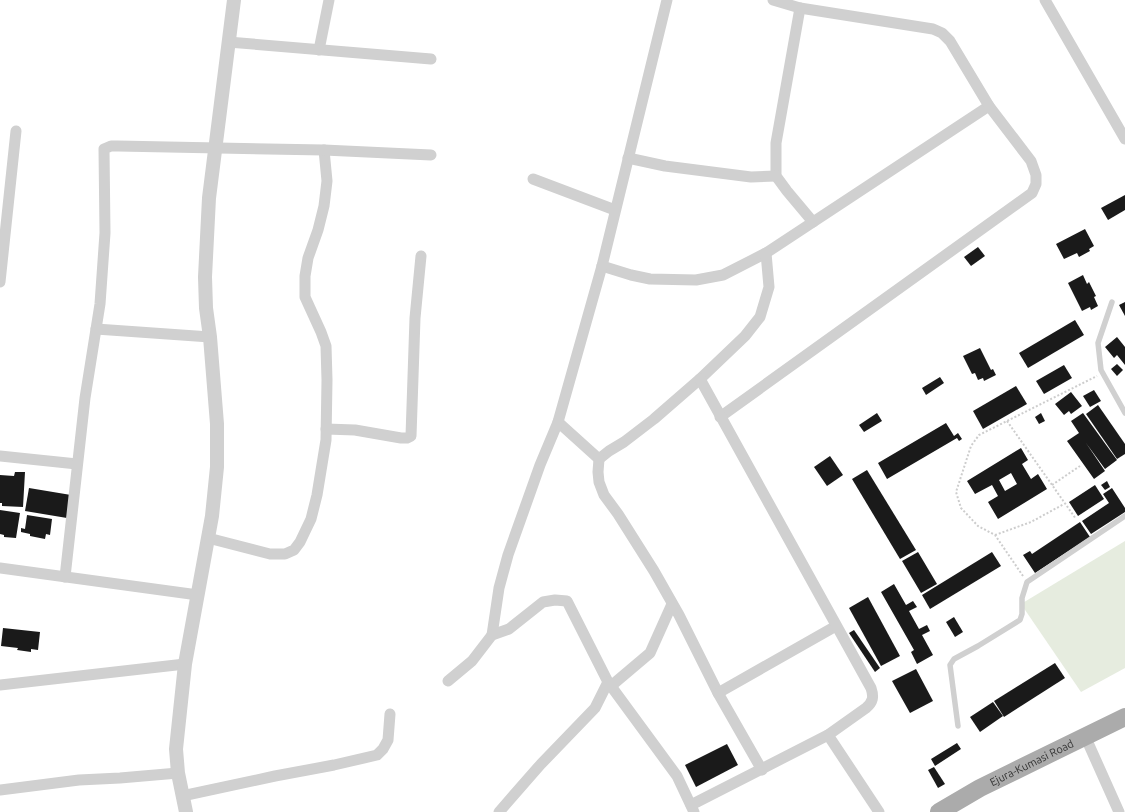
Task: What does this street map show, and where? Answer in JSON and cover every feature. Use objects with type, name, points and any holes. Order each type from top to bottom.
[{"type":"main road","name":"Ejura-Kumasi Road","points":[[939,812],[980,788],[1125,717]]},
{"type":"street","points":[[319,50],[328,0]]},
{"type":"street","points":[[448,681],[472,661],[492,635],[499,588],[508,555],[540,465],[558,422],[602,266],[667,0]]},
{"type":"street","points":[[720,417],[1032,193],[1036,184],[1036,175],[1031,161],[989,106],[950,40],[942,33],[933,29],[800,8],[773,0]]},
{"type":"street","points":[[1045,0],[1125,139]]},
{"type":"street","points":[[186,812],[178,773],[176,749],[185,664],[212,516],[217,467],[217,424],[210,337],[206,308],[205,277],[209,198],[228,42],[231,1]]},
{"type":"street","points":[[800,8],[776,143],[776,176],[813,222]]},
{"type":"street","points":[[228,42],[431,59]]},
{"type":"street","points":[[602,266],[650,279],[696,280],[723,275],[766,253],[989,106]]},
{"type":"street","points":[[0,282],[16,131]]},
{"type":"street","points":[[65,577],[85,398],[100,304],[105,233],[104,150],[111,146],[118,146],[324,150],[431,155]]},
{"type":"street","points":[[208,538],[270,554],[285,554],[294,550],[300,542],[311,519],[317,495],[326,440],[327,380],[326,346],[305,297],[305,276],[308,258],[318,230],[324,206],[327,181],[324,150]]},
{"type":"street","points":[[628,158],[665,166],[751,177],[776,176]]},
{"type":"street","points":[[533,179],[615,210]]},
{"type":"street","points":[[762,770],[718,693],[650,564],[604,495],[599,482],[598,472],[599,459],[654,419],[700,379],[745,336],[760,317],[769,287],[766,253]]},
{"type":"street","points":[[326,429],[355,430],[402,438],[411,436],[415,318],[421,256]]},
{"type":"street","points":[[96,329],[210,337]]},
{"type":"street","points":[[492,635],[509,629],[543,602],[555,600],[568,601],[610,684],[677,776],[692,808],[828,735],[871,704],[873,696],[871,688],[700,379]]},
{"type":"street","points":[[558,422],[599,459]]},
{"type":"street","points":[[0,456],[77,464]]},
{"type":"street","points":[[0,568],[198,595]]},
{"type":"street","points":[[499,812],[541,764],[595,708],[610,684],[650,652],[672,604]]},
{"type":"street","points":[[718,693],[836,626]]},
{"type":"street","points":[[0,685],[185,664]]},
{"type":"street","points":[[182,796],[377,755],[383,750],[388,740],[390,714]]},
{"type":"street","points":[[828,735],[879,812]]},
{"type":"street","points":[[1085,736],[1119,812]]},
{"type":"street","points":[[0,790],[79,780],[178,773]]},
{"type":"lane","points":[[1112,302],[1098,343],[1101,370],[1125,413]]},
{"type":"lane","points":[[958,726],[950,665],[954,659],[1020,620],[1022,614],[1022,598],[1027,582],[1125,516]]},
{"type":"path","points":[[1027,582],[995,536],[978,526],[961,508],[956,492],[971,446],[979,435],[1103,373]]},
{"type":"path","points":[[1007,421],[1076,519]]},
{"type":"path","points":[[1052,485],[1080,466]]},
{"type":"path","points":[[995,536],[1031,522],[1065,503]]},
{"type":"shaded area","points":[[1125,541],[1125,668],[1081,692],[1021,604]]},
{"type":"building","points":[[1125,195],[1125,210],[1108,220],[1101,208]]},
{"type":"building","points":[[1085,229],[1094,246],[1089,249],[1090,251],[1079,257],[1077,253],[1064,259],[1056,244]]},
{"type":"building","points":[[978,247],[985,256],[971,266],[964,257]]},
{"type":"building","points":[[1083,275],[1087,284],[1089,282],[1096,296],[1094,297],[1098,306],[1091,310],[1090,307],[1082,311],[1068,283]]},
{"type":"building","points":[[1125,302],[1125,316],[1119,305]]},
{"type":"building","points":[[1075,320],[1084,335],[1028,368],[1019,353]]},
{"type":"building","points":[[1117,337],[1125,347],[1125,365],[1117,355],[1114,358],[1105,347]]},
{"type":"building","points":[[980,348],[991,370],[993,369],[996,375],[984,381],[983,378],[978,380],[975,373],[972,374],[963,356]]},
{"type":"building","points":[[1117,364],[1123,370],[1117,376],[1111,369]]},
{"type":"building","points":[[1064,365],[1072,378],[1044,394],[1036,381]]},
{"type":"building","points":[[940,377],[944,383],[926,395],[922,388]]},
{"type":"building","points":[[1016,386],[1027,404],[983,429],[973,411]]},
{"type":"building","points":[[1094,390],[1101,401],[1090,407],[1083,396]]},
{"type":"building","points":[[1071,392],[1082,406],[1071,414],[1069,411],[1064,415],[1055,404]]},
{"type":"building","points":[[1098,405],[1125,444],[1125,454],[1117,459],[1086,414]]},
{"type":"building","points":[[877,413],[882,421],[864,432],[859,425]]},
{"type":"building","points":[[1041,413],[1045,421],[1039,424],[1035,417]]},
{"type":"building","points":[[1083,413],[1117,460],[1105,469],[1086,443],[1105,471],[1094,479],[1067,441],[1079,433],[1071,421]]},
{"type":"building","points":[[946,423],[954,436],[958,433],[962,439],[959,441],[957,438],[887,479],[878,463]]},
{"type":"building","points":[[1021,448],[1028,460],[1022,464],[1031,479],[1038,474],[1047,489],[998,519],[988,502],[998,496],[992,485],[975,494],[967,481]],"holes":[[[1011,473],[1017,484],[1005,491],[999,480]]]},
{"type":"building","points":[[830,456],[843,475],[827,486],[814,467]]},
{"type":"building","points":[[867,470],[916,550],[900,559],[852,479]]},
{"type":"building","points":[[15,472],[25,472],[23,507],[2,506],[2,503],[0,503],[0,475],[14,476]]},
{"type":"building","points":[[1107,481],[1110,487],[1105,490],[1101,485]]},
{"type":"building","points":[[1095,485],[1104,499],[1078,516],[1069,502]]},
{"type":"building","points":[[29,488],[71,495],[67,518],[25,511]]},
{"type":"building","points":[[1112,488],[1125,508],[1125,512],[1091,534],[1082,521],[1109,503],[1103,494]]},
{"type":"building","points":[[0,510],[20,513],[16,538],[4,537],[4,535],[0,534]]},
{"type":"building","points":[[27,515],[52,519],[50,535],[46,534],[45,539],[30,536],[30,534],[21,532],[21,528],[25,529]]},
{"type":"building","points":[[1080,522],[1090,537],[1035,573],[1023,555],[1030,551],[1032,554]]},
{"type":"building","points":[[918,552],[937,584],[921,593],[902,561]]},
{"type":"building","points":[[992,552],[1001,566],[930,609],[922,595]]},
{"type":"building","points":[[894,584],[906,605],[913,601],[917,607],[909,611],[919,629],[927,625],[930,631],[922,635],[933,655],[917,664],[911,652],[914,650],[881,592]]},
{"type":"building","points":[[868,597],[900,656],[881,666],[849,608]]},
{"type":"building","points":[[954,617],[963,632],[955,637],[946,622]]},
{"type":"building","points":[[3,628],[40,632],[38,650],[31,649],[31,652],[17,650],[18,648],[1,646]]},
{"type":"building","points":[[854,630],[880,668],[875,672],[849,633]]},
{"type":"building","points":[[1055,663],[1065,678],[1004,717],[994,701]]},
{"type":"building","points":[[916,669],[933,701],[910,713],[892,681]]},
{"type":"building","points":[[993,702],[1003,716],[980,732],[970,717]]},
{"type":"building","points":[[957,743],[961,749],[935,766],[931,759]]},
{"type":"building","points":[[727,744],[738,765],[696,787],[685,765]]},
{"type":"building","points":[[934,767],[945,784],[938,788],[928,770]]}]
